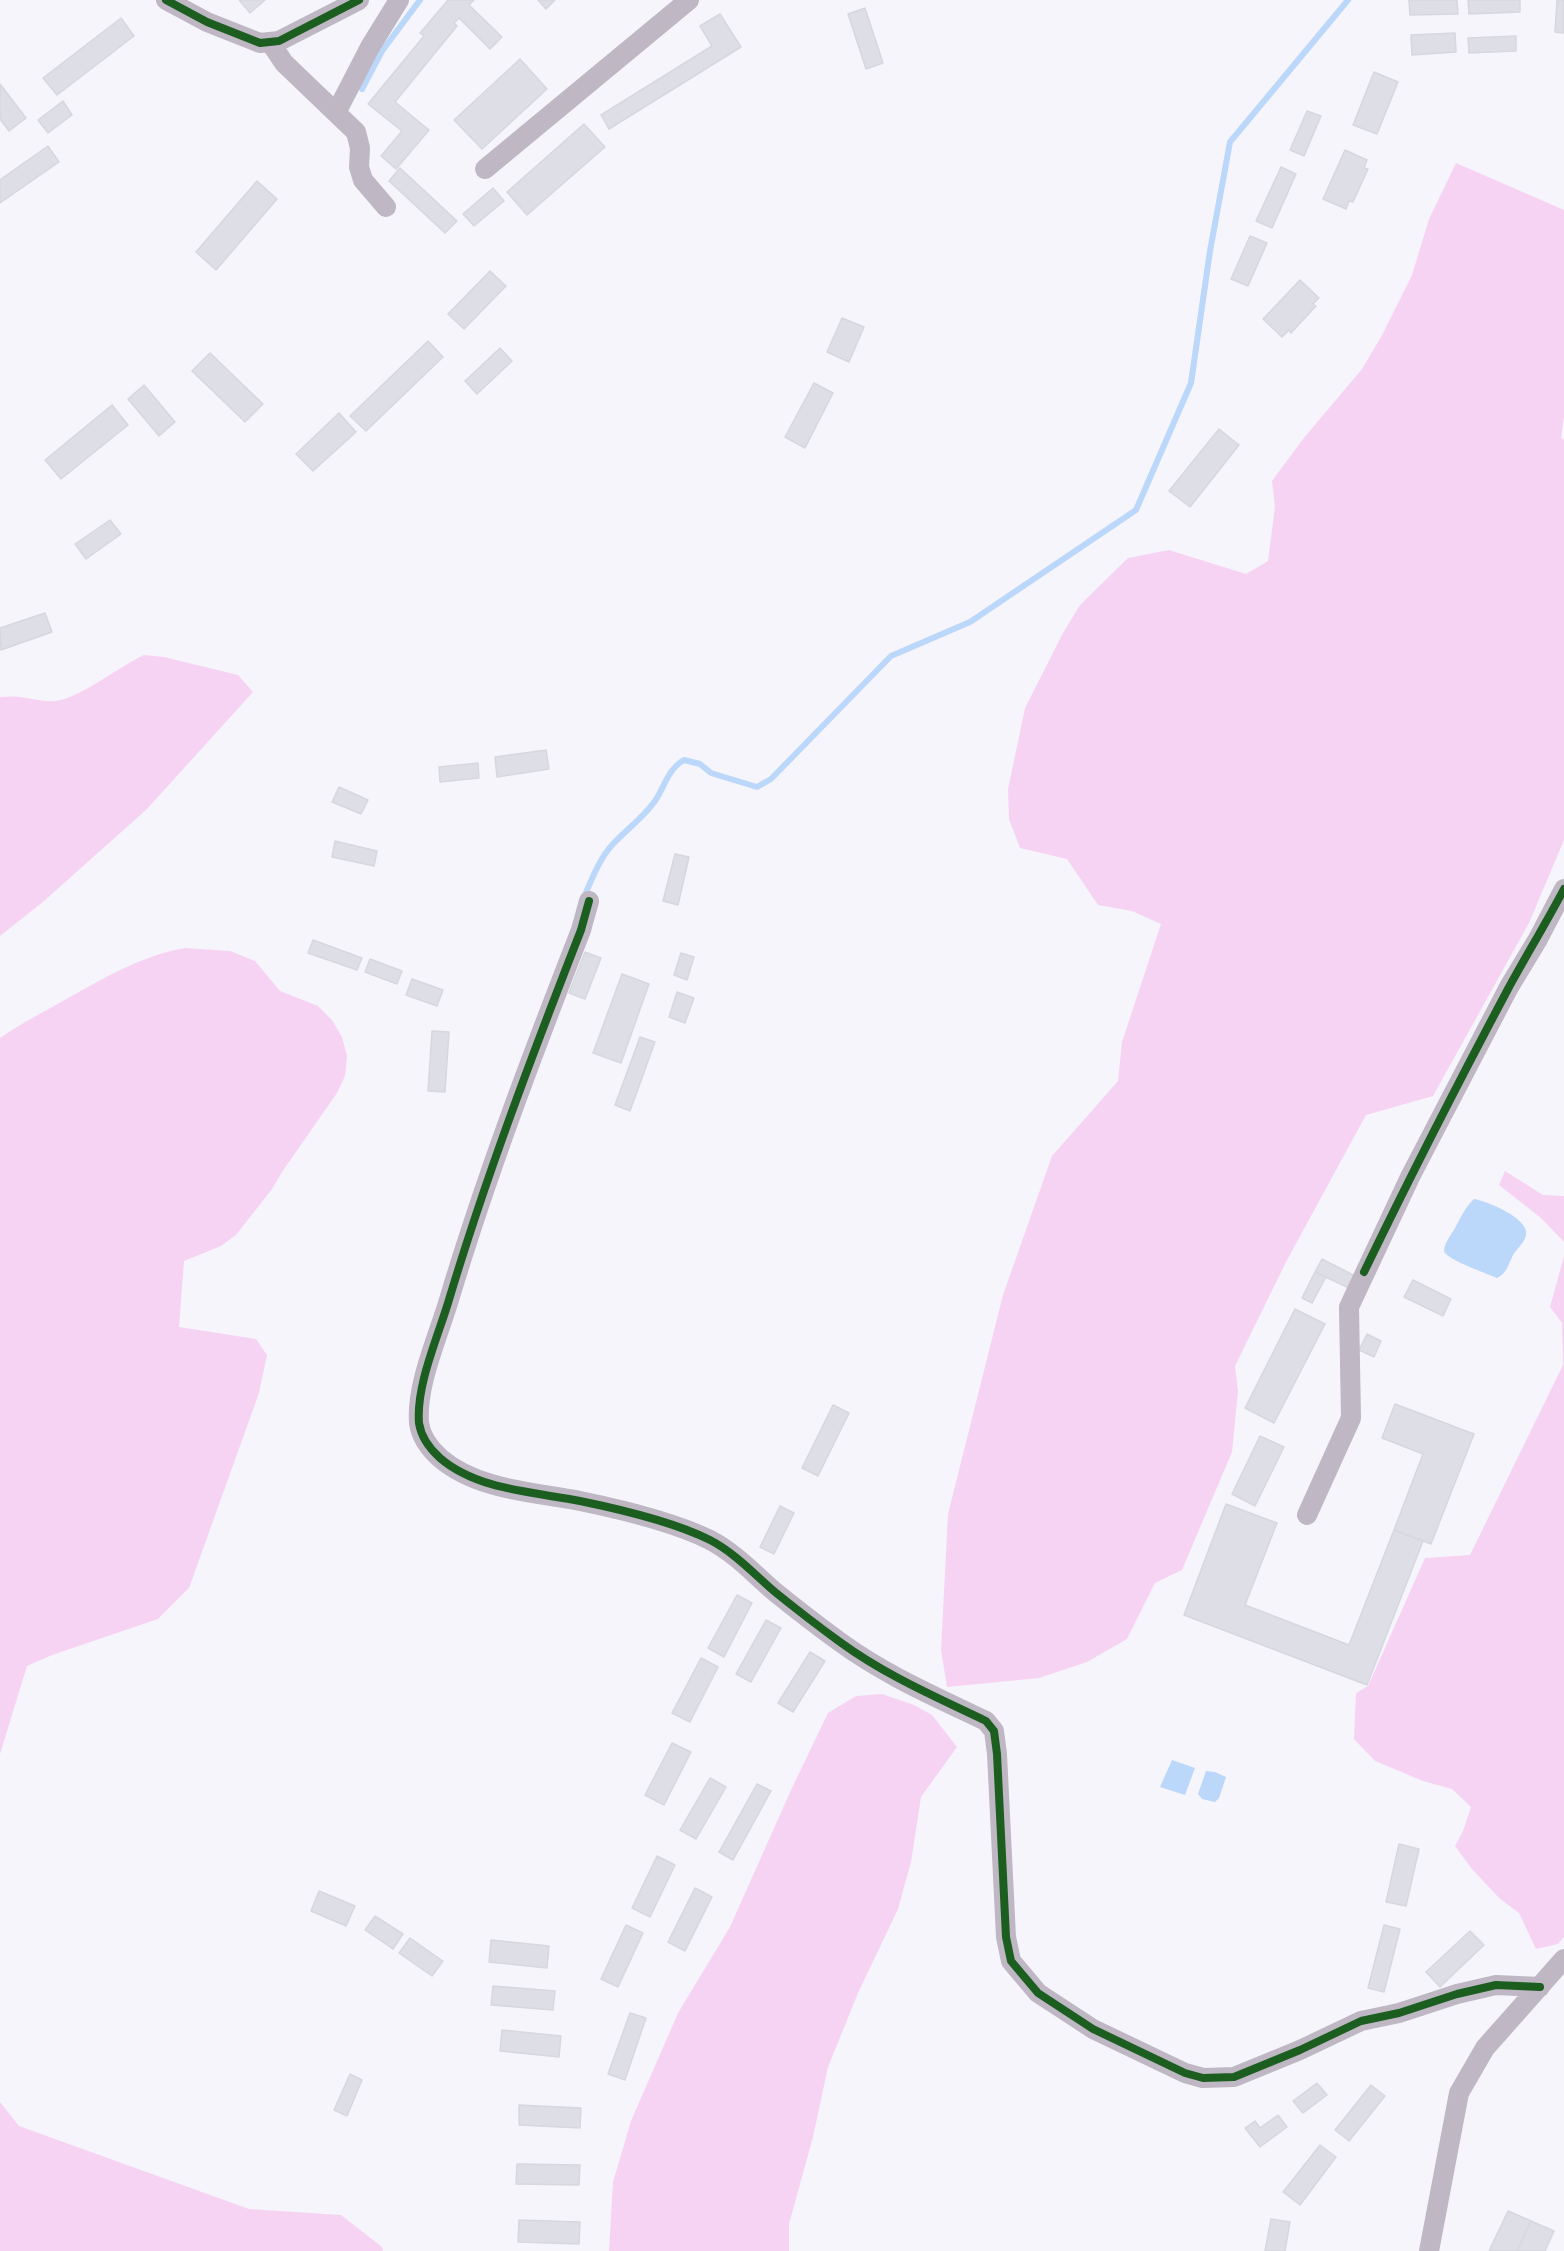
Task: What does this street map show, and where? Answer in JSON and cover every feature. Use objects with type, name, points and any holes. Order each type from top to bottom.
[{"type":"street","points":[[165,0],[207,22],[260,43],[279,41],[358,0]]},
{"type":"street","points":[[337,111],[370,47],[399,0]]},
{"type":"street","points":[[485,169],[689,0]]},
{"type":"street","points":[[270,42],[284,63],[337,111],[356,132],[360,148],[359,167],[363,180],[386,207]]},
{"type":"street","points":[[1307,1515],[1351,1418],[1349,1307],[1411,1175],[1476,1049],[1564,889]]},
{"type":"street","points":[[589,901],[581,930],[508,1119],[475,1212],[425,1378],[419,1409],[419,1426],[425,1443],[441,1459],[462,1472],[495,1485],[584,1502],[663,1522],[711,1540],[843,1644],[881,1670],[986,1721],[993,1731],[997,1754],[1006,1937],[1011,1961],[1038,1993],[1093,2029],[1185,2073],[1203,2078],[1234,2077],[1300,2050],[1361,2021],[1496,1985],[1540,1987]]},
{"type":"street","points":[[1429,2251],[1459,2093],[1485,2048],[1564,1959]]},
{"type":"shaded area","points":[[1456,163],[1564,210],[1564,416],[1561,438],[1564,440],[1564,840],[1529,923],[1433,1096],[1366,1115],[1286,1262],[1235,1366],[1238,1391],[1232,1452],[1182,1570],[1155,1583],[1127,1639],[1087,1662],[1039,1678],[947,1687],[941,1650],[948,1514],[1003,1295],[1052,1156],[1118,1081],[1122,1042],[1161,924],[1132,911],[1098,905],[1067,859],[1020,848],[1009,819],[1008,789],[1025,708],[1063,633],[1080,605],[1128,558],[1169,550],[1246,574],[1268,561],[1275,507],[1272,481],[1303,439],[1362,369],[1381,337],[1412,275],[1429,219]]},
{"type":"shaded area","points":[[144,655],[164,657],[238,675],[253,692],[147,809],[44,901],[0,936],[0,697],[51,701],[66,699]]},
{"type":"shaded area","points":[[185,948],[230,951],[255,961],[280,991],[318,1006],[332,1020],[342,1037],[347,1056],[345,1076],[337,1093],[272,1189],[236,1235],[221,1246],[184,1261],[179,1327],[256,1339],[267,1355],[259,1393],[189,1588],[158,1619],[52,1655],[27,1666],[0,1754],[0,1038],[30,1019],[121,970],[152,957]]},
{"type":"shaded area","points":[[1505,1171],[1543,1195],[1564,1196],[1564,1242],[1541,1218],[1499,1185]]},
{"type":"shaded area","points":[[1564,1256],[1564,1937],[1558,1944],[1536,1949],[1519,1913],[1499,1898],[1471,1868],[1455,1846],[1471,1807],[1452,1789],[1423,1781],[1375,1761],[1354,1739],[1356,1693],[1368,1686],[1425,1558],[1470,1555],[1563,1365],[1562,1323],[1550,1307]]},
{"type":"shaded area","points":[[882,1694],[914,1705],[932,1715],[957,1747],[921,1797],[911,1862],[898,1909],[858,1993],[828,2067],[813,2137],[789,2224],[789,2251],[609,2251],[613,2182],[631,2121],[678,2013],[730,1927],[828,1713],[856,1696]]},
{"type":"shaded area","points":[[0,2102],[19,2126],[249,2209],[341,2215],[382,2247],[383,2251],[0,2251]]},
{"type":"water","points":[[1474,1199],[1488,1203],[1515,1217],[1525,1229],[1524,1240],[1505,1271],[1497,1278],[1451,1258],[1444,1251],[1463,1213]]},
{"type":"water","points":[[1172,1760],[1195,1768],[1185,1795],[1160,1787]]},
{"type":"water","points":[[1206,1771],[1226,1777],[1219,1798],[1215,1802],[1202,1799],[1198,1794]]},
{"type":"building","points":[[239,0],[265,0],[250,13]]},
{"type":"building","points":[[448,0],[474,0],[469,5],[502,37],[490,49],[459,18],[454,23],[457,26],[395,102],[429,130],[396,169],[381,156],[402,131],[368,104],[424,36],[420,33]]},
{"type":"building","points":[[538,0],[555,0],[546,9]]},
{"type":"building","points":[[1409,0],[1457,0],[1458,14],[1410,15]]},
{"type":"building","points":[[1468,0],[1520,0],[1520,12],[1469,14]]},
{"type":"building","points":[[1557,0],[1564,0],[1564,33],[1555,32]]},
{"type":"building","points":[[865,8],[883,63],[866,69],[848,14]]},
{"type":"building","points":[[720,14],[741,47],[609,129],[601,115],[712,46],[700,26]]},
{"type":"building","points":[[121,18],[134,36],[57,95],[43,78]]},
{"type":"building","points":[[1455,33],[1456,52],[1412,55],[1411,35]]},
{"type":"building","points":[[1516,36],[1516,51],[1469,53],[1468,38]]},
{"type":"building","points":[[520,59],[547,89],[482,149],[454,120]]},
{"type":"building","points":[[1374,72],[1398,82],[1377,134],[1353,125]]},
{"type":"building","points":[[0,84],[26,118],[9,131],[0,119]]},
{"type":"building","points":[[63,101],[72,115],[48,133],[38,120]]},
{"type":"building","points":[[1307,111],[1321,116],[1304,156],[1290,150]]},
{"type":"building","points":[[584,124],[605,147],[527,215],[507,192]]},
{"type":"building","points":[[48,146],[59,162],[0,203],[0,180]]},
{"type":"building","points":[[1345,150],[1367,160],[1364,168],[1368,169],[1353,202],[1349,201],[1346,209],[1323,199]]},
{"type":"building","points":[[1281,167],[1296,174],[1272,228],[1256,221]]},
{"type":"building","points":[[400,168],[457,221],[445,233],[389,181]]},
{"type":"building","points":[[257,181],[277,199],[216,270],[196,252]]},
{"type":"building","points":[[493,188],[504,201],[474,226],[463,214]]},
{"type":"building","points":[[1250,236],[1267,243],[1248,286],[1231,279]]},
{"type":"building","points":[[490,271],[506,286],[464,329],[448,314]]},
{"type":"building","points":[[1300,280],[1319,298],[1313,304],[1316,306],[1291,333],[1289,330],[1282,337],[1263,319]]},
{"type":"building","points":[[842,318],[864,327],[849,362],[827,352]]},
{"type":"building","points":[[428,341],[443,357],[366,431],[350,416]]},
{"type":"building","points":[[500,348],[512,361],[477,394],[465,381]]},
{"type":"building","points":[[210,353],[263,404],[245,422],[192,371]]},
{"type":"building","points":[[814,383],[833,393],[805,448],[785,437]]},
{"type":"building","points":[[144,385],[175,422],[159,436],[128,399]]},
{"type":"building","points":[[112,405],[128,425],[61,479],[45,460]]},
{"type":"building","points":[[339,413],[356,432],[313,471],[296,454]]},
{"type":"building","points":[[1219,429],[1239,445],[1190,507],[1169,491]]},
{"type":"building","points":[[110,520],[121,534],[86,559],[75,544]]},
{"type":"building","points":[[45,613],[52,632],[1,650],[0,628]]},
{"type":"building","points":[[546,750],[549,769],[497,777],[495,757]]},
{"type":"building","points":[[478,763],[479,778],[440,782],[439,767]]},
{"type":"building","points":[[339,787],[368,800],[361,814],[332,802]]},
{"type":"building","points":[[335,841],[377,851],[374,866],[332,857]]},
{"type":"building","points":[[675,854],[689,857],[678,905],[663,901]]},
{"type":"building","points":[[313,940],[362,958],[357,970],[308,953]]},
{"type":"building","points":[[585,952],[601,958],[585,999],[569,993]]},
{"type":"building","points":[[681,953],[694,957],[687,980],[674,975]]},
{"type":"building","points":[[370,959],[402,971],[397,984],[365,972]]},
{"type":"building","points":[[622,974],[649,984],[621,1063],[593,1053]]},
{"type":"building","points":[[412,979],[443,990],[437,1006],[406,995]]},
{"type":"building","points":[[677,992],[694,998],[685,1023],[669,1017]]},
{"type":"building","points":[[432,1031],[449,1032],[445,1092],[428,1091]]},
{"type":"building","points":[[640,1037],[655,1042],[630,1111],[615,1105]]},
{"type":"building","points":[[1322,1259],[1357,1277],[1351,1289],[1315,1272]]},
{"type":"building","points":[[1315,1272],[1326,1277],[1312,1303],[1302,1298]]},
{"type":"building","points":[[1413,1280],[1451,1299],[1443,1316],[1404,1297]]},
{"type":"building","points":[[1295,1309],[1325,1324],[1274,1423],[1245,1408]]},
{"type":"building","points":[[1367,1334],[1381,1341],[1374,1357],[1359,1350]]},
{"type":"building","points":[[1395,1404],[1474,1434],[1431,1544],[1394,1530],[1423,1454],[1382,1438]]},
{"type":"building","points":[[833,1405],[849,1413],[818,1476],[802,1468]]},
{"type":"building","points":[[1260,1436],[1284,1447],[1255,1506],[1232,1494]]},
{"type":"building","points":[[1226,1504],[1277,1523],[1245,1605],[1349,1645],[1394,1530],[1423,1541],[1367,1685],[1184,1615]]},
{"type":"building","points":[[780,1506],[794,1513],[774,1554],[760,1547]]},
{"type":"building","points":[[737,1595],[752,1603],[724,1657],[708,1648]]},
{"type":"building","points":[[766,1620],[781,1628],[751,1682],[736,1674]]},
{"type":"building","points":[[810,1652],[825,1661],[793,1712],[778,1703]]},
{"type":"building","points":[[701,1658],[718,1667],[690,1722],[672,1713]]},
{"type":"building","points":[[672,1743],[691,1752],[664,1805],[645,1795]]},
{"type":"building","points":[[710,1778],[726,1787],[696,1839],[680,1830]]},
{"type":"building","points":[[757,1784],[771,1791],[733,1860],[719,1852]]},
{"type":"building","points":[[1399,1844],[1419,1849],[1406,1906],[1386,1902]]},
{"type":"building","points":[[657,1856],[675,1865],[650,1917],[632,1908]]},
{"type":"building","points":[[695,1888],[712,1897],[685,1951],[668,1942]]},
{"type":"building","points":[[319,1891],[355,1906],[346,1926],[311,1911]]},
{"type":"building","points":[[375,1916],[403,1934],[393,1949],[365,1930]]},
{"type":"building","points":[[626,1925],[643,1933],[618,1987],[601,1979]]},
{"type":"building","points":[[1384,1925],[1400,1929],[1384,1992],[1368,1988]]},
{"type":"building","points":[[1470,1931],[1484,1945],[1440,1987],[1426,1972]]},
{"type":"building","points":[[410,1938],[443,1961],[432,1976],[399,1953]]},
{"type":"building","points":[[491,1940],[549,1946],[547,1968],[489,1962]]},
{"type":"building","points":[[493,1986],[555,1991],[553,2010],[491,2005]]},
{"type":"building","points":[[630,2013],[646,2018],[625,2080],[608,2074]]},
{"type":"building","points":[[502,2030],[561,2036],[559,2057],[500,2051]]},
{"type":"building","points":[[350,2074],[362,2080],[347,2116],[334,2110]]},
{"type":"building","points":[[1317,2083],[1327,2095],[1303,2113],[1293,2101]]},
{"type":"building","points":[[1371,2085],[1385,2096],[1349,2141],[1335,2130]]},
{"type":"building","points":[[519,2105],[581,2108],[580,2128],[519,2125]]},
{"type":"building","points":[[1278,2115],[1287,2127],[1260,2147],[1245,2128],[1255,2121],[1260,2128]]},
{"type":"building","points":[[1320,2145],[1336,2157],[1300,2205],[1283,2192]]},
{"type":"building","points":[[517,2164],[580,2165],[579,2185],[516,2184]]},
{"type":"building","points":[[1508,2211],[1531,2221],[1517,2251],[1489,2251]]},
{"type":"building","points":[[1271,2219],[1290,2222],[1285,2251],[1265,2251]]},
{"type":"building","points":[[519,2220],[580,2222],[579,2244],[518,2242]]},
{"type":"building","points":[[1531,2221],[1554,2231],[1545,2251],[1517,2251]]},
{"type":"waterway","points":[[362,89],[382,51],[420,0]]},
{"type":"waterway","points":[[584,897],[596,869],[608,850],[650,807],[670,773],[684,760],[700,764],[711,773],[757,787],[771,779],[891,656],[970,622],[1136,510],[1191,383],[1210,251],[1230,142],[1348,0]]},
{"type":"cycle path","points":[[166,0],[207,22],[260,43],[279,41],[359,0]]},
{"type":"cycle path","points":[[1364,1272],[1508,989],[1564,889]]},
{"type":"cycle path","points":[[589,901],[581,930],[494,1162],[428,1363],[421,1394],[419,1423],[424,1438],[433,1451],[455,1469],[488,1483],[629,1512],[696,1533],[736,1557],[783,1598],[857,1654],[911,1685],[986,1721],[994,1731],[997,1754],[1006,1937],[1011,1961],[1038,1993],[1093,2029],[1185,2073],[1203,2078],[1234,2077],[1300,2050],[1361,2021],[1399,2013],[1457,1994],[1496,1985],[1540,1987]]}]
